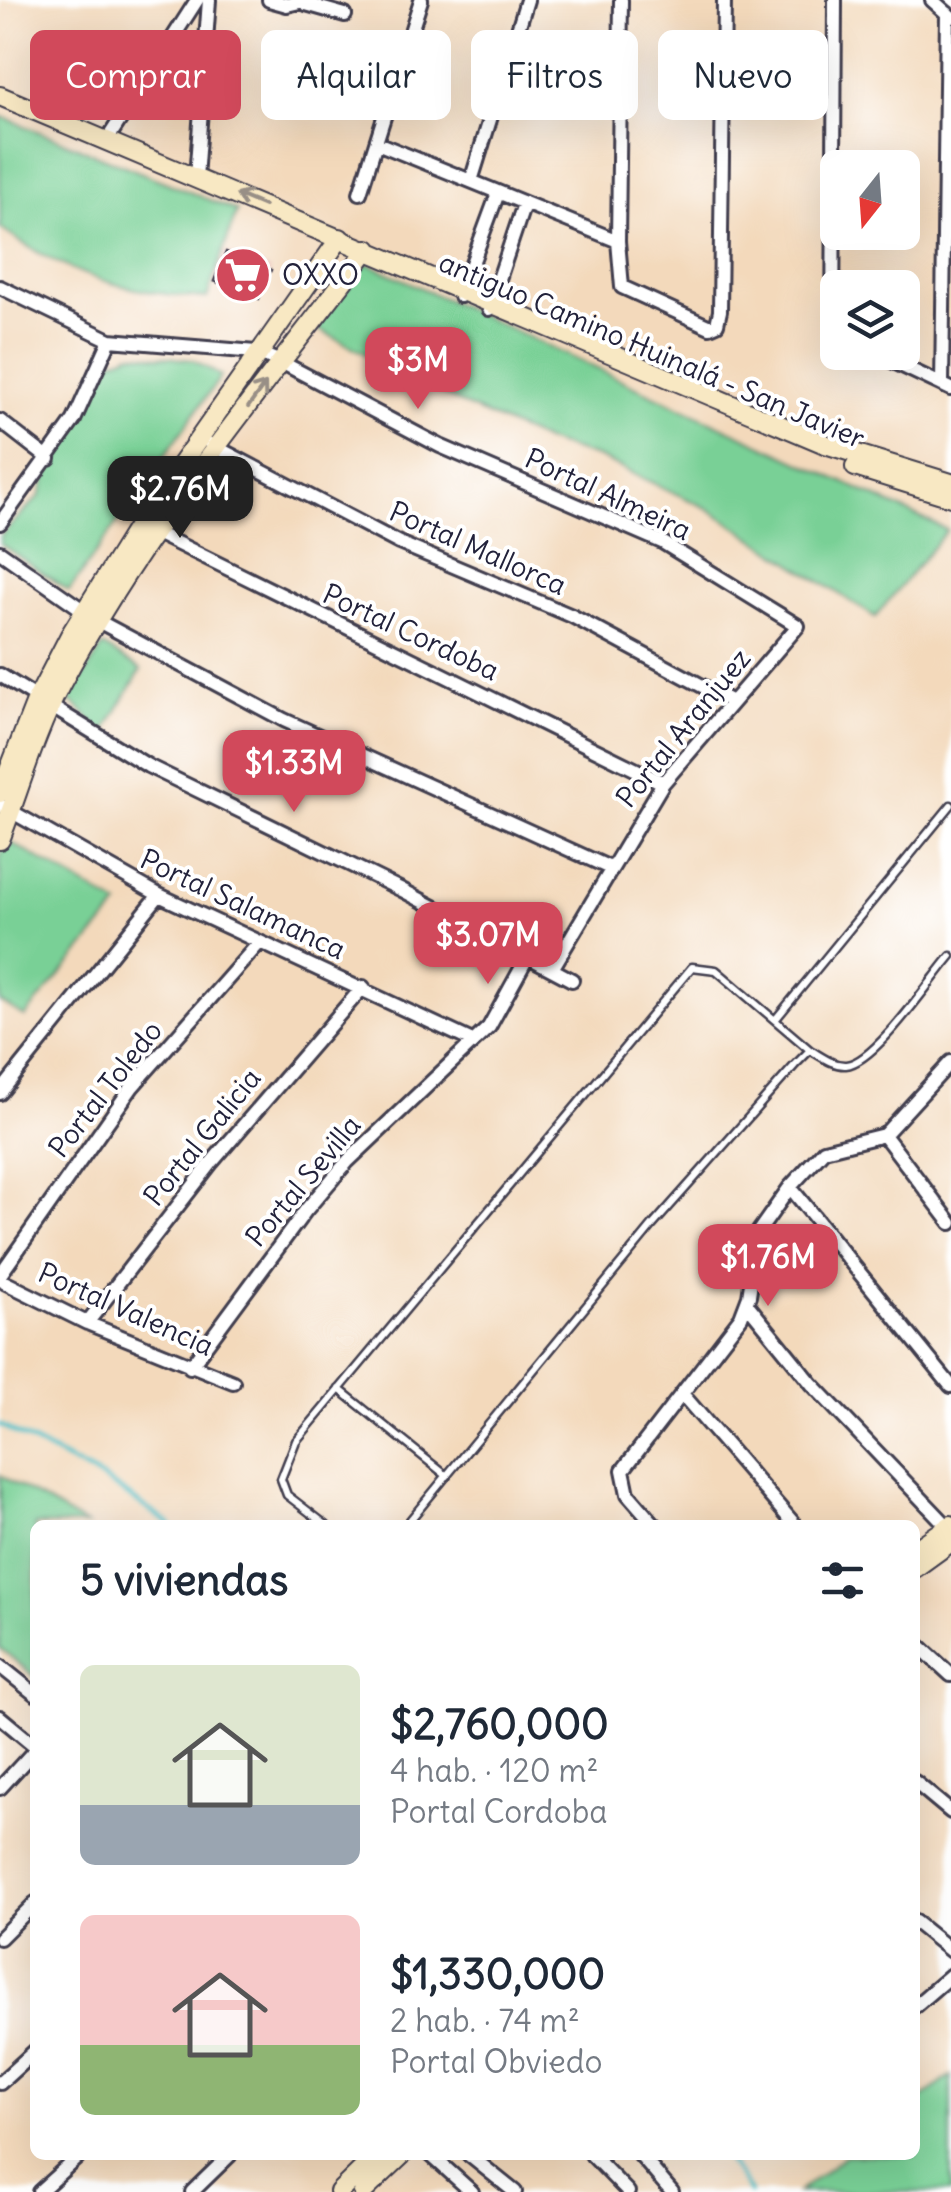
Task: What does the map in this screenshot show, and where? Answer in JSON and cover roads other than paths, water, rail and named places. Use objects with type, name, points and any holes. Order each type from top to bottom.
[{"type":"street","points":[[107,140],[197,0]]},
{"type":"street","points":[[196,178],[210,0]]},
{"type":"street","points":[[269,0],[307,2],[345,15]]},
{"type":"street","points":[[360,193],[421,0]]},
{"type":"street","points":[[470,181],[527,0]]},
{"type":"street","points":[[621,0],[618,241],[622,287],[627,293],[710,327],[718,324],[724,0]]},
{"type":"street","points":[[834,270],[836,0]]},
{"type":"street","points":[[911,370],[946,387],[949,15],[932,0]]},
{"type":"street","points":[[0,96],[337,242],[825,444],[951,483]]},
{"type":"street","points":[[378,144],[618,241]]},
{"type":"street","points":[[460,293],[498,192]]},
{"type":"street","points":[[490,306],[524,204]]},
{"type":"street","points":[[92,617],[156,534],[210,444],[256,352],[337,242]]},
{"type":"street","points":[[0,793],[138,524],[281,362],[365,253]]},
{"type":"street","name":"Portal Almeira","points":[[0,287],[110,340],[256,352],[281,362],[440,446],[662,542],[798,626]]},
{"type":"street","name":"antiguo Camino Huinalá - San Javier","points":[[490,306],[828,456],[951,498]]},
{"type":"street","points":[[0,523],[50,459],[74,420],[110,340]]},
{"type":"street","points":[[0,421],[50,459]]},
{"type":"street","name":"Portal Mallorca","points":[[210,444],[399,543],[572,616],[732,702]]},
{"type":"street","name":"Portal Cordoba","points":[[138,524],[664,783]]},
{"type":"street","points":[[0,552],[92,617],[284,720],[610,868]]},
{"type":"street","name":"Portal Aranjuez","points":[[552,969],[664,783],[798,626]]},
{"type":"street","points":[[0,675],[212,800],[572,980]]},
{"type":"street","points":[[0,840],[5,808],[43,703]]},
{"type":"street","name":"Portal Salamanca","points":[[5,808],[158,895],[470,1040]]},
{"type":"street","points":[[0,1093],[158,895]]},
{"type":"street","name":"Portal Toledo","points":[[0,1278],[132,1086],[260,942]]},
{"type":"street","name":"Portal Sevilla","points":[[190,1367],[347,1162],[470,1040],[484,1032],[528,956]]},
{"type":"street","name":"Portal Galicia","points":[[87,1324],[212,1162],[363,987]]},
{"type":"street","points":[[651,1520],[628,1494],[622,1478],[627,1462],[683,1395],[748,1304],[759,1231],[790,1187],[824,1150],[884,1136],[951,1062]]},
{"type":"street","points":[[884,1136],[951,1223]]},
{"type":"street","points":[[790,1187],[951,1386]]},
{"type":"street","name":"Portal Valencia","points":[[0,1278],[87,1324],[234,1382]]},
{"type":"street","points":[[748,1304],[812,1384],[950,1531]]},
{"type":"street","points":[[683,1395],[792,1520]]},
{"type":"street","points":[[920,1547],[950,1531]]},
{"type":"street","points":[[920,1563],[950,1531]]},
{"type":"street","points":[[920,1647],[951,1675]]},
{"type":"street","points":[[0,1666],[30,1690]]},
{"type":"street","points":[[0,1718],[30,1744]]},
{"type":"street","points":[[0,1788],[30,1754]]},
{"type":"street","points":[[920,1786],[951,1812]]},
{"type":"street","points":[[0,1938],[30,1908]]},
{"type":"street","points":[[920,1926],[951,1951]]},
{"type":"street","points":[[920,2002],[951,1975]]},
{"type":"street","points":[[0,2084],[30,2056]]},
{"type":"street","points":[[39,2192],[74,2160]]},
{"type":"street","points":[[192,2192],[225,2160]]},
{"type":"street","points":[[339,2192],[372,2160]]},
{"type":"street","points":[[363,2192],[397,2160]]},
{"type":"street","points":[[437,2160],[472,2192]]},
{"type":"street","points":[[474,2160],[509,2190]]},
{"type":"street","points":[[597,2160],[628,2192]]},
{"type":"street","points":[[644,2160],[672,2192]]},
{"type":"lane","points":[[776,1020],[951,804]]},
{"type":"lane","points":[[320,1520],[287,1495],[281,1478],[296,1442],[692,966],[716,970],[810,1050],[834,1064],[856,1063],[871,1052],[951,956]]},
{"type":"lane","points":[[410,1520],[653,1225],[810,1050]]},
{"type":"lane","points":[[339,1388],[447,1476]]},
{"type":"waterway","points":[[0,1425],[102,1478],[164,1520]]},
{"type":"waterway","points":[[728,2160],[750,2192]]},
{"type":"place","name":"OXXO","points":[[243,275]]}]
